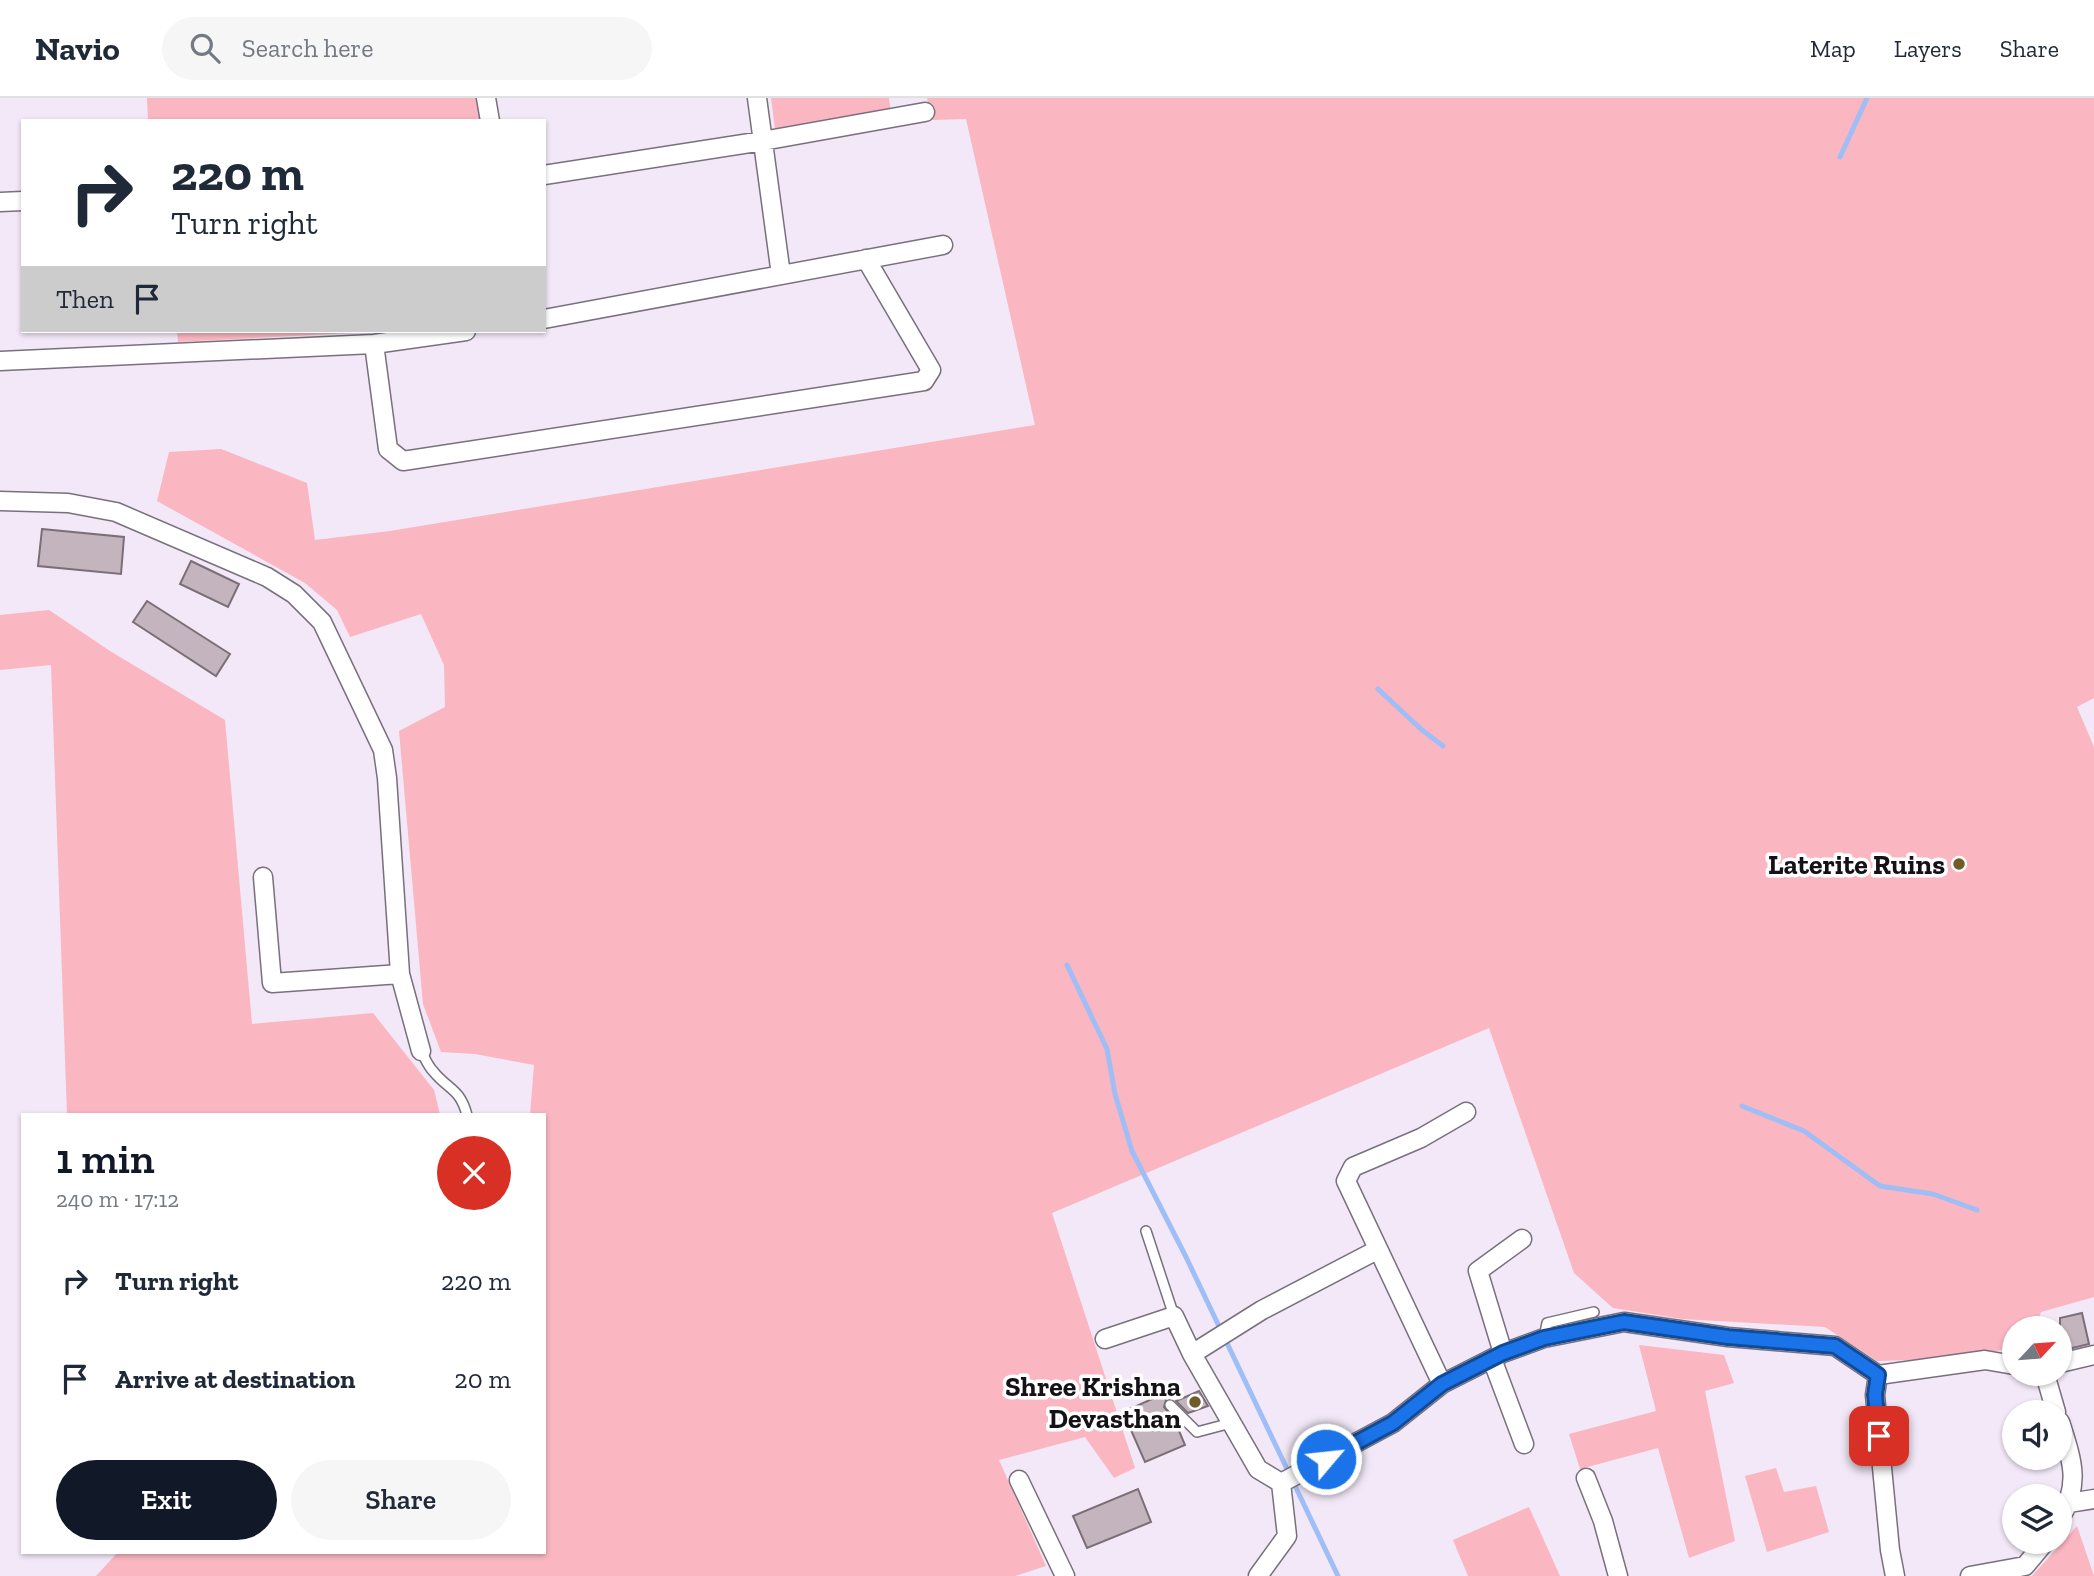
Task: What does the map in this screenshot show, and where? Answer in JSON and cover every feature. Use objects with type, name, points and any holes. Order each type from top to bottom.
[{"type":"street","points":[[486,98],[490,119]]},
{"type":"street","points":[[757,98],[781,275]]},
{"type":"street","points":[[546,175],[763,141],[925,112]]},
{"type":"street","points":[[0,202],[21,201]]},
{"type":"street","points":[[546,319],[943,245]]},
{"type":"street","points":[[374,344],[388,449],[403,461],[924,381],[931,370],[866,259]]},
{"type":"street","points":[[0,361],[374,344],[452,333]]},
{"type":"street","points":[[0,501],[68,503],[116,512],[267,577],[294,594],[323,622],[383,750],[400,974],[421,1051]]},
{"type":"street","points":[[263,877],[272,983],[400,974]]},
{"type":"street","points":[[1442,1384],[1346,1181],[1353,1167],[1421,1138],[1465,1112]]},
{"type":"street","points":[[1522,1240],[1478,1271],[1497,1356],[1524,1444]]},
{"type":"street","points":[[1192,1354],[1262,1311],[1377,1250]]},
{"type":"street","points":[[1105,1339],[1174,1316],[1192,1354],[1258,1469],[1281,1483]]},
{"type":"street","points":[[1281,1483],[1393,1423],[1442,1384],[1497,1356],[1544,1338],[1624,1322],[1728,1337],[1835,1346],[1878,1375],[1985,1360],[2002,1363]]},
{"type":"street","points":[[2072,1360],[2094,1355]]},
{"type":"street","points":[[1878,1375],[1877,1407],[1890,1550],[1895,1576]]},
{"type":"street","points":[[2072,1467],[2072,1487]]},
{"type":"street","points":[[1586,1478],[1603,1521],[1618,1576]]},
{"type":"street","points":[[1018,1480],[1065,1576]]},
{"type":"street","points":[[1258,1576],[1287,1536],[1281,1483]]},
{"type":"street","points":[[2072,1503],[2094,1499]]},
{"type":"street","points":[[1970,1576],[2025,1566],[2035,1554]]},
{"type":"lane","points":[[421,1051],[433,1071],[453,1088],[463,1101],[466,1113]]},
{"type":"lane","points":[[1146,1231],[1174,1316]]},
{"type":"lane","points":[[1544,1338],[1548,1323],[1594,1312]]},
{"type":"lane","points":[[1170,1405],[1197,1432],[1231,1423]]},
{"type":"shaded area","points":[[147,98],[478,98],[482,119],[148,119]]},
{"type":"shaded area","points":[[771,98],[889,98],[891,115],[775,129]]},
{"type":"shaded area","points":[[927,98],[2094,98],[2094,698],[2077,707],[2094,747],[2094,1297],[2041,1312],[2040,1316],[2002,1316],[2002,1350],[1949,1359],[1877,1361],[1825,1327],[1682,1319],[1613,1308],[1574,1273],[1489,1028],[1052,1213],[1135,1468],[1114,1478],[1085,1437],[999,1460],[1046,1566],[1015,1576],[96,1576],[116,1554],[546,1554],[546,1113],[530,1113],[534,1065],[475,1054],[441,1052],[423,1004],[399,731],[445,707],[444,665],[421,614],[350,637],[337,610],[305,583],[157,501],[169,452],[221,449],[307,483],[315,540],[390,531],[1035,425],[966,119],[931,120]]},
{"type":"shaded area","points":[[177,333],[351,333],[178,342]]},
{"type":"shaded area","points":[[49,610],[110,651],[225,720],[252,1024],[373,1013],[434,1090],[440,1113],[67,1113],[51,665],[0,670],[0,615]]},
{"type":"shaded area","points":[[1639,1345],[1724,1355],[1734,1383],[1705,1391],[1735,1541],[1689,1558],[1658,1448],[1580,1469],[1569,1434],[1656,1411]]},
{"type":"shaded area","points":[[1776,1468],[1784,1492],[1816,1486],[1829,1532],[1767,1552],[1745,1476]]},
{"type":"shaded area","points":[[1529,1507],[1560,1576],[1468,1576],[1453,1540]]},
{"type":"shaded area","points":[[2077,1526],[2094,1576],[2032,1576],[2052,1554],[2072,1554],[2072,1532]]},
{"type":"building","points":[[42,529],[124,537],[121,574],[38,566]]},
{"type":"building","points":[[191,561],[239,584],[228,607],[180,584]]},
{"type":"building","points":[[147,601],[230,654],[216,676],[133,622]]},
{"type":"building","points":[[2082,1313],[2089,1344],[2072,1348],[2072,1316],[2069,1316]]},
{"type":"building","name":"Shree Krishna Devasthan","points":[[1199,1391],[1208,1406],[1188,1413],[1176,1401]]},
{"type":"building","points":[[1163,1394],[1166,1400],[1164,1407],[1174,1419],[1185,1445],[1145,1462],[1123,1412]]},
{"type":"building","points":[[1138,1489],[1151,1522],[1087,1548],[1073,1516]]},
{"type":"waterway","points":[[1840,157],[1867,98]]},
{"type":"waterway","points":[[1378,689],[1443,746]]},
{"type":"waterway","points":[[1067,965],[1107,1049],[1115,1094],[1132,1151],[1186,1257],[1338,1576]]},
{"type":"waterway","points":[[1742,1106],[1804,1131],[1880,1186],[1933,1194],[1977,1210]]},
{"type":"place","name":"Laterite Ruins","points":[[1959,864]]},
{"type":"place","name":"Shree Krishna Devasthan","points":[[1195,1402]]},
{"type":"route","points":[[1326,1459],[1393,1423],[1442,1384],[1503,1353],[1544,1338],[1624,1322],[1728,1337],[1835,1346],[1878,1375],[1875,1395],[1879,1436]]}]
